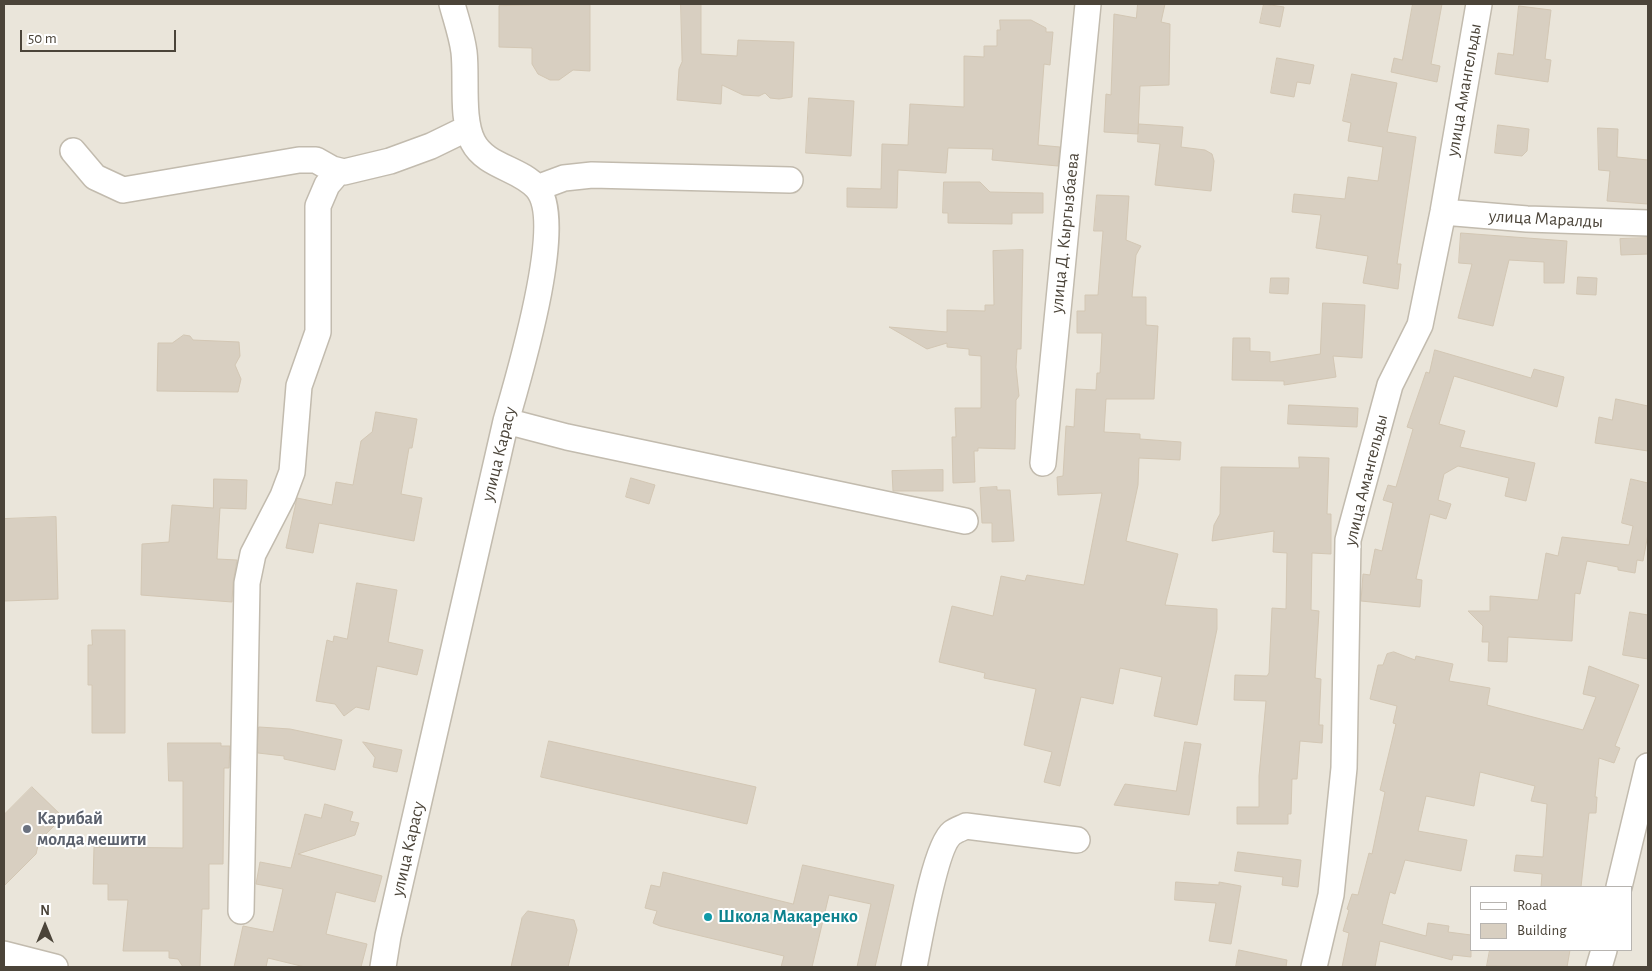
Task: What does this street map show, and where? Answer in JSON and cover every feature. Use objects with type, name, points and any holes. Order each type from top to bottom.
[{"type":"street","points":[[452,4],[464,50],[468,128],[474,143],[488,160],[537,188],[564,178],[592,175],[790,180]]},
{"type":"street","name":"улица Д. Кыргызбаева","points":[[1043,463],[1088,4]]},
{"type":"street","name":"улица Амангельды","points":[[1314,967],[1331,895],[1344,768],[1348,540],[1390,385],[1420,325],[1443,212],[1479,4]]},
{"type":"street","points":[[73,150],[95,177],[123,190],[299,160],[316,160],[344,172],[390,161],[432,146],[468,128]]},
{"type":"street","points":[[241,911],[247,583],[253,554],[283,496],[292,472],[299,386],[318,332],[318,206],[327,185],[339,171]]},
{"type":"street","name":"улица Карасу","points":[[383,967],[388,936],[506,421],[529,345],[547,236],[541,196],[537,188]]},
{"type":"street","name":"улица Маралды","points":[[1443,212],[1527,219],[1648,223]]},
{"type":"street","points":[[506,421],[567,437],[965,521]]},
{"type":"street","points":[[1619,886],[1648,766]]},
{"type":"street","points":[[914,967],[937,864],[943,846],[952,833],[966,826],[1077,840]]},
{"type":"street","points":[[1599,967],[1604,951]]},
{"type":"street","points":[[4,954],[55,967]]},
{"type":"shaded area","points":[[4,4],[1648,4],[1648,967],[4,967]]},
{"type":"building","points":[[681,4],[701,4],[701,54],[737,56],[738,40],[794,42],[792,97],[770,98],[765,93],[759,96],[743,95],[722,85],[721,104],[677,100],[679,69],[682,62]]},
{"type":"building","points":[[1138,4],[1165,4],[1161,22],[1170,24],[1169,85],[1140,86],[1138,134],[1104,132],[1106,94],[1111,95],[1114,14],[1136,18]]},
{"type":"building","points":[[1264,4],[1284,7],[1280,27],[1260,23]]},
{"type":"building","points":[[1413,4],[1442,4],[1431,64],[1440,66],[1437,82],[1391,72],[1394,58],[1402,60]]},
{"type":"building","points":[[590,5],[590,71],[573,70],[559,80],[550,80],[538,74],[532,64],[532,48],[499,47],[499,6]]},
{"type":"building","points":[[1519,6],[1551,10],[1545,59],[1551,60],[1548,82],[1495,74],[1498,53],[1513,55]]},
{"type":"building","points":[[1000,20],[1031,20],[1046,28],[1046,32],[1053,32],[1050,65],[1044,64],[1038,145],[1060,147],[1058,166],[992,160],[993,149],[948,148],[946,173],[898,170],[897,208],[847,207],[847,188],[881,189],[882,144],[908,145],[910,104],[964,107],[964,56],[984,57],[984,46],[997,46],[997,30],[1000,30]]},
{"type":"building","points":[[1277,58],[1314,65],[1310,84],[1297,82],[1294,97],[1271,93]]},
{"type":"building","points":[[1352,74],[1397,83],[1387,132],[1416,137],[1397,264],[1401,264],[1398,289],[1363,283],[1368,256],[1316,248],[1321,215],[1292,212],[1294,194],[1345,199],[1348,177],[1378,181],[1383,147],[1348,141],[1351,123],[1343,121]]},
{"type":"building","points":[[809,98],[854,101],[851,156],[806,153]]},
{"type":"building","points":[[1139,124],[1183,127],[1181,147],[1205,150],[1212,154],[1214,161],[1211,191],[1155,185],[1160,144],[1138,142]]},
{"type":"building","points":[[1498,125],[1529,129],[1527,151],[1522,156],[1495,153]]},
{"type":"building","points":[[1598,128],[1618,129],[1617,157],[1648,160],[1648,204],[1607,201],[1610,171],[1599,170]]},
{"type":"building","points":[[944,182],[980,182],[990,192],[1043,193],[1043,213],[1012,213],[1012,224],[948,223],[948,213],[943,213]]},
{"type":"building","points":[[1097,195],[1129,196],[1126,240],[1141,246],[1136,255],[1132,297],[1146,297],[1146,325],[1158,326],[1154,399],[1106,399],[1104,432],[1140,434],[1140,439],[1181,442],[1180,460],[1139,458],[1138,485],[1126,541],[1178,554],[1165,605],[1217,609],[1217,629],[1197,725],[1154,716],[1162,677],[1120,668],[1113,704],[1081,697],[1060,786],[1044,782],[1052,752],[1024,745],[1036,689],[984,678],[985,673],[939,662],[952,606],[993,616],[1001,576],[1025,581],[1027,575],[1084,585],[1102,493],[1058,495],[1057,477],[1063,476],[1066,426],[1074,427],[1076,389],[1096,390],[1097,373],[1100,373],[1102,333],[1077,333],[1077,311],[1085,311],[1085,295],[1098,295],[1103,231],[1094,231]]},
{"type":"building","points":[[1461,233],[1567,241],[1564,283],[1544,283],[1544,262],[1509,260],[1493,326],[1458,318],[1472,264],[1459,263]]},
{"type":"building","points":[[1648,238],[1648,254],[1621,255],[1620,239]]},
{"type":"building","points":[[1023,250],[1021,349],[1017,349],[1016,367],[1019,396],[1016,400],[1015,449],[978,448],[978,451],[974,451],[975,482],[953,483],[952,437],[956,437],[955,408],[981,408],[981,356],[969,355],[969,349],[947,347],[947,343],[927,349],[889,327],[947,332],[947,310],[985,311],[985,305],[994,305],[993,251]]},
{"type":"building","points":[[1578,277],[1597,278],[1596,295],[1577,294]]},
{"type":"building","points":[[1271,278],[1289,278],[1288,294],[1270,293]]},
{"type":"building","points":[[1323,303],[1365,305],[1362,358],[1333,356],[1336,377],[1284,385],[1284,381],[1232,380],[1233,338],[1250,338],[1250,351],[1270,352],[1270,362],[1320,354]]},
{"type":"building","points":[[184,335],[190,336],[193,340],[239,342],[240,356],[235,365],[241,379],[238,392],[157,391],[158,343],[172,343]]},
{"type":"building","points":[[1435,350],[1531,378],[1534,369],[1564,377],[1557,407],[1454,376],[1439,424],[1465,431],[1460,447],[1535,463],[1526,501],[1505,496],[1509,478],[1458,466],[1444,474],[1438,500],[1451,504],[1446,519],[1430,514],[1416,579],[1422,580],[1420,607],[1361,601],[1363,574],[1370,575],[1375,549],[1382,551],[1393,503],[1383,500],[1388,485],[1396,487],[1413,429],[1407,427],[1426,372],[1429,373]]},
{"type":"building","points":[[1616,399],[1648,406],[1648,451],[1595,443],[1599,417],[1612,420]]},
{"type":"building","points":[[1289,405],[1358,408],[1357,427],[1288,424]]},
{"type":"building","points":[[376,412],[417,419],[412,448],[409,448],[401,494],[422,498],[414,541],[319,523],[313,553],[286,548],[297,498],[332,505],[336,482],[353,485],[361,441],[372,432]]},
{"type":"building","points":[[1299,457],[1329,458],[1327,514],[1331,514],[1331,554],[1312,553],[1311,610],[1319,611],[1315,678],[1321,679],[1319,725],[1323,725],[1322,743],[1300,741],[1297,779],[1292,779],[1291,814],[1288,814],[1288,824],[1237,824],[1237,807],[1259,807],[1259,776],[1266,701],[1234,700],[1235,675],[1267,676],[1269,673],[1272,608],[1286,609],[1287,553],[1273,552],[1274,531],[1212,541],[1214,525],[1220,514],[1221,467],[1299,468]]},
{"type":"building","points":[[943,470],[943,491],[893,491],[892,471]]},
{"type":"building","points":[[631,478],[655,485],[649,504],[626,497]]},
{"type":"building","points":[[214,479],[247,480],[246,509],[220,508],[217,559],[237,560],[232,602],[141,595],[142,544],[169,542],[172,505],[213,508]]},
{"type":"building","points":[[1631,479],[1648,483],[1648,534],[1643,561],[1637,560],[1635,573],[1618,570],[1618,567],[1587,561],[1580,594],[1575,593],[1572,641],[1508,637],[1507,662],[1488,661],[1489,642],[1482,642],[1483,626],[1468,611],[1490,611],[1490,596],[1538,600],[1546,553],[1558,556],[1562,537],[1629,545],[1633,526],[1622,523]]},
{"type":"building","points":[[997,487],[997,490],[1010,490],[1014,541],[992,542],[992,523],[982,523],[980,488]]},
{"type":"building","points":[[56,517],[58,599],[4,601],[4,519]]},
{"type":"building","points":[[357,583],[397,590],[388,642],[423,650],[417,675],[377,666],[369,710],[356,707],[344,716],[335,704],[316,701],[327,640],[333,642],[334,636],[347,639]]},
{"type":"building","points":[[1630,612],[1648,615],[1648,659],[1623,655]]},
{"type":"building","points":[[92,630],[125,630],[125,733],[92,733],[92,685],[88,685],[88,645],[92,645]]},
{"type":"building","points":[[1394,652],[1415,660],[1416,656],[1453,664],[1449,681],[1490,688],[1487,705],[1583,730],[1596,697],[1583,694],[1589,666],[1639,685],[1615,746],[1620,748],[1614,763],[1599,758],[1595,797],[1597,797],[1596,813],[1589,813],[1581,886],[1541,886],[1542,874],[1514,871],[1516,855],[1543,857],[1547,804],[1531,801],[1535,786],[1480,772],[1474,806],[1426,796],[1418,831],[1467,840],[1461,871],[1405,860],[1395,894],[1390,892],[1382,924],[1426,936],[1428,923],[1449,926],[1448,932],[1470,935],[1471,957],[1453,955],[1452,960],[1380,941],[1375,967],[1342,967],[1349,933],[1343,931],[1349,910],[1347,909],[1352,894],[1358,895],[1369,853],[1372,854],[1385,792],[1380,790],[1396,724],[1393,723],[1397,706],[1370,699],[1378,665],[1383,665],[1387,654]]},
{"type":"building","points":[[259,727],[290,729],[342,740],[335,770],[284,759],[284,756],[258,753]]},
{"type":"building","points":[[549,741],[756,787],[747,824],[541,777]]},
{"type":"building","points":[[363,742],[402,750],[397,772],[373,767],[375,758]]},
{"type":"building","points":[[1185,742],[1201,744],[1189,815],[1114,805],[1125,784],[1176,791]]},
{"type":"building","points":[[168,743],[221,743],[221,746],[230,746],[229,768],[224,768],[223,864],[209,864],[209,909],[202,909],[200,967],[183,967],[178,959],[169,958],[169,951],[123,951],[128,900],[108,900],[108,884],[93,884],[94,847],[183,848],[183,781],[169,781]]},
{"type":"building","name":"Карибай молда мешити","points":[[32,787],[63,817],[39,841],[36,854],[4,886],[4,815]]},
{"type":"building","points":[[325,804],[353,812],[350,821],[359,823],[355,835],[298,854],[382,876],[375,902],[336,892],[326,934],[367,944],[361,967],[305,967],[268,958],[266,967],[234,967],[243,926],[273,932],[283,889],[256,884],[260,862],[291,868],[305,814],[321,818]]},
{"type":"building","points":[[1238,852],[1301,860],[1298,887],[1282,885],[1283,877],[1235,871]]},
{"type":"building","points":[[803,865],[894,885],[875,967],[857,967],[871,904],[829,895],[812,967],[781,967],[784,956],[660,926],[653,923],[657,911],[645,908],[651,885],[660,887],[663,872],[793,904]]},
{"type":"building","points":[[1176,882],[1219,885],[1219,882],[1241,886],[1231,944],[1209,941],[1216,903],[1175,900]]},
{"type":"building","points":[[528,911],[574,920],[577,930],[568,967],[511,967],[522,918]]},
{"type":"building","points":[[1239,950],[1287,960],[1286,967],[1236,967]]},
{"type":"building","points":[[1490,951],[1570,951],[1567,967],[1487,966]]},
{"type":"place","name":"Карибай молда мешити","points":[[27,829]]},
{"type":"place","name":"Школа Макаренко","points":[[708,917]]}]
